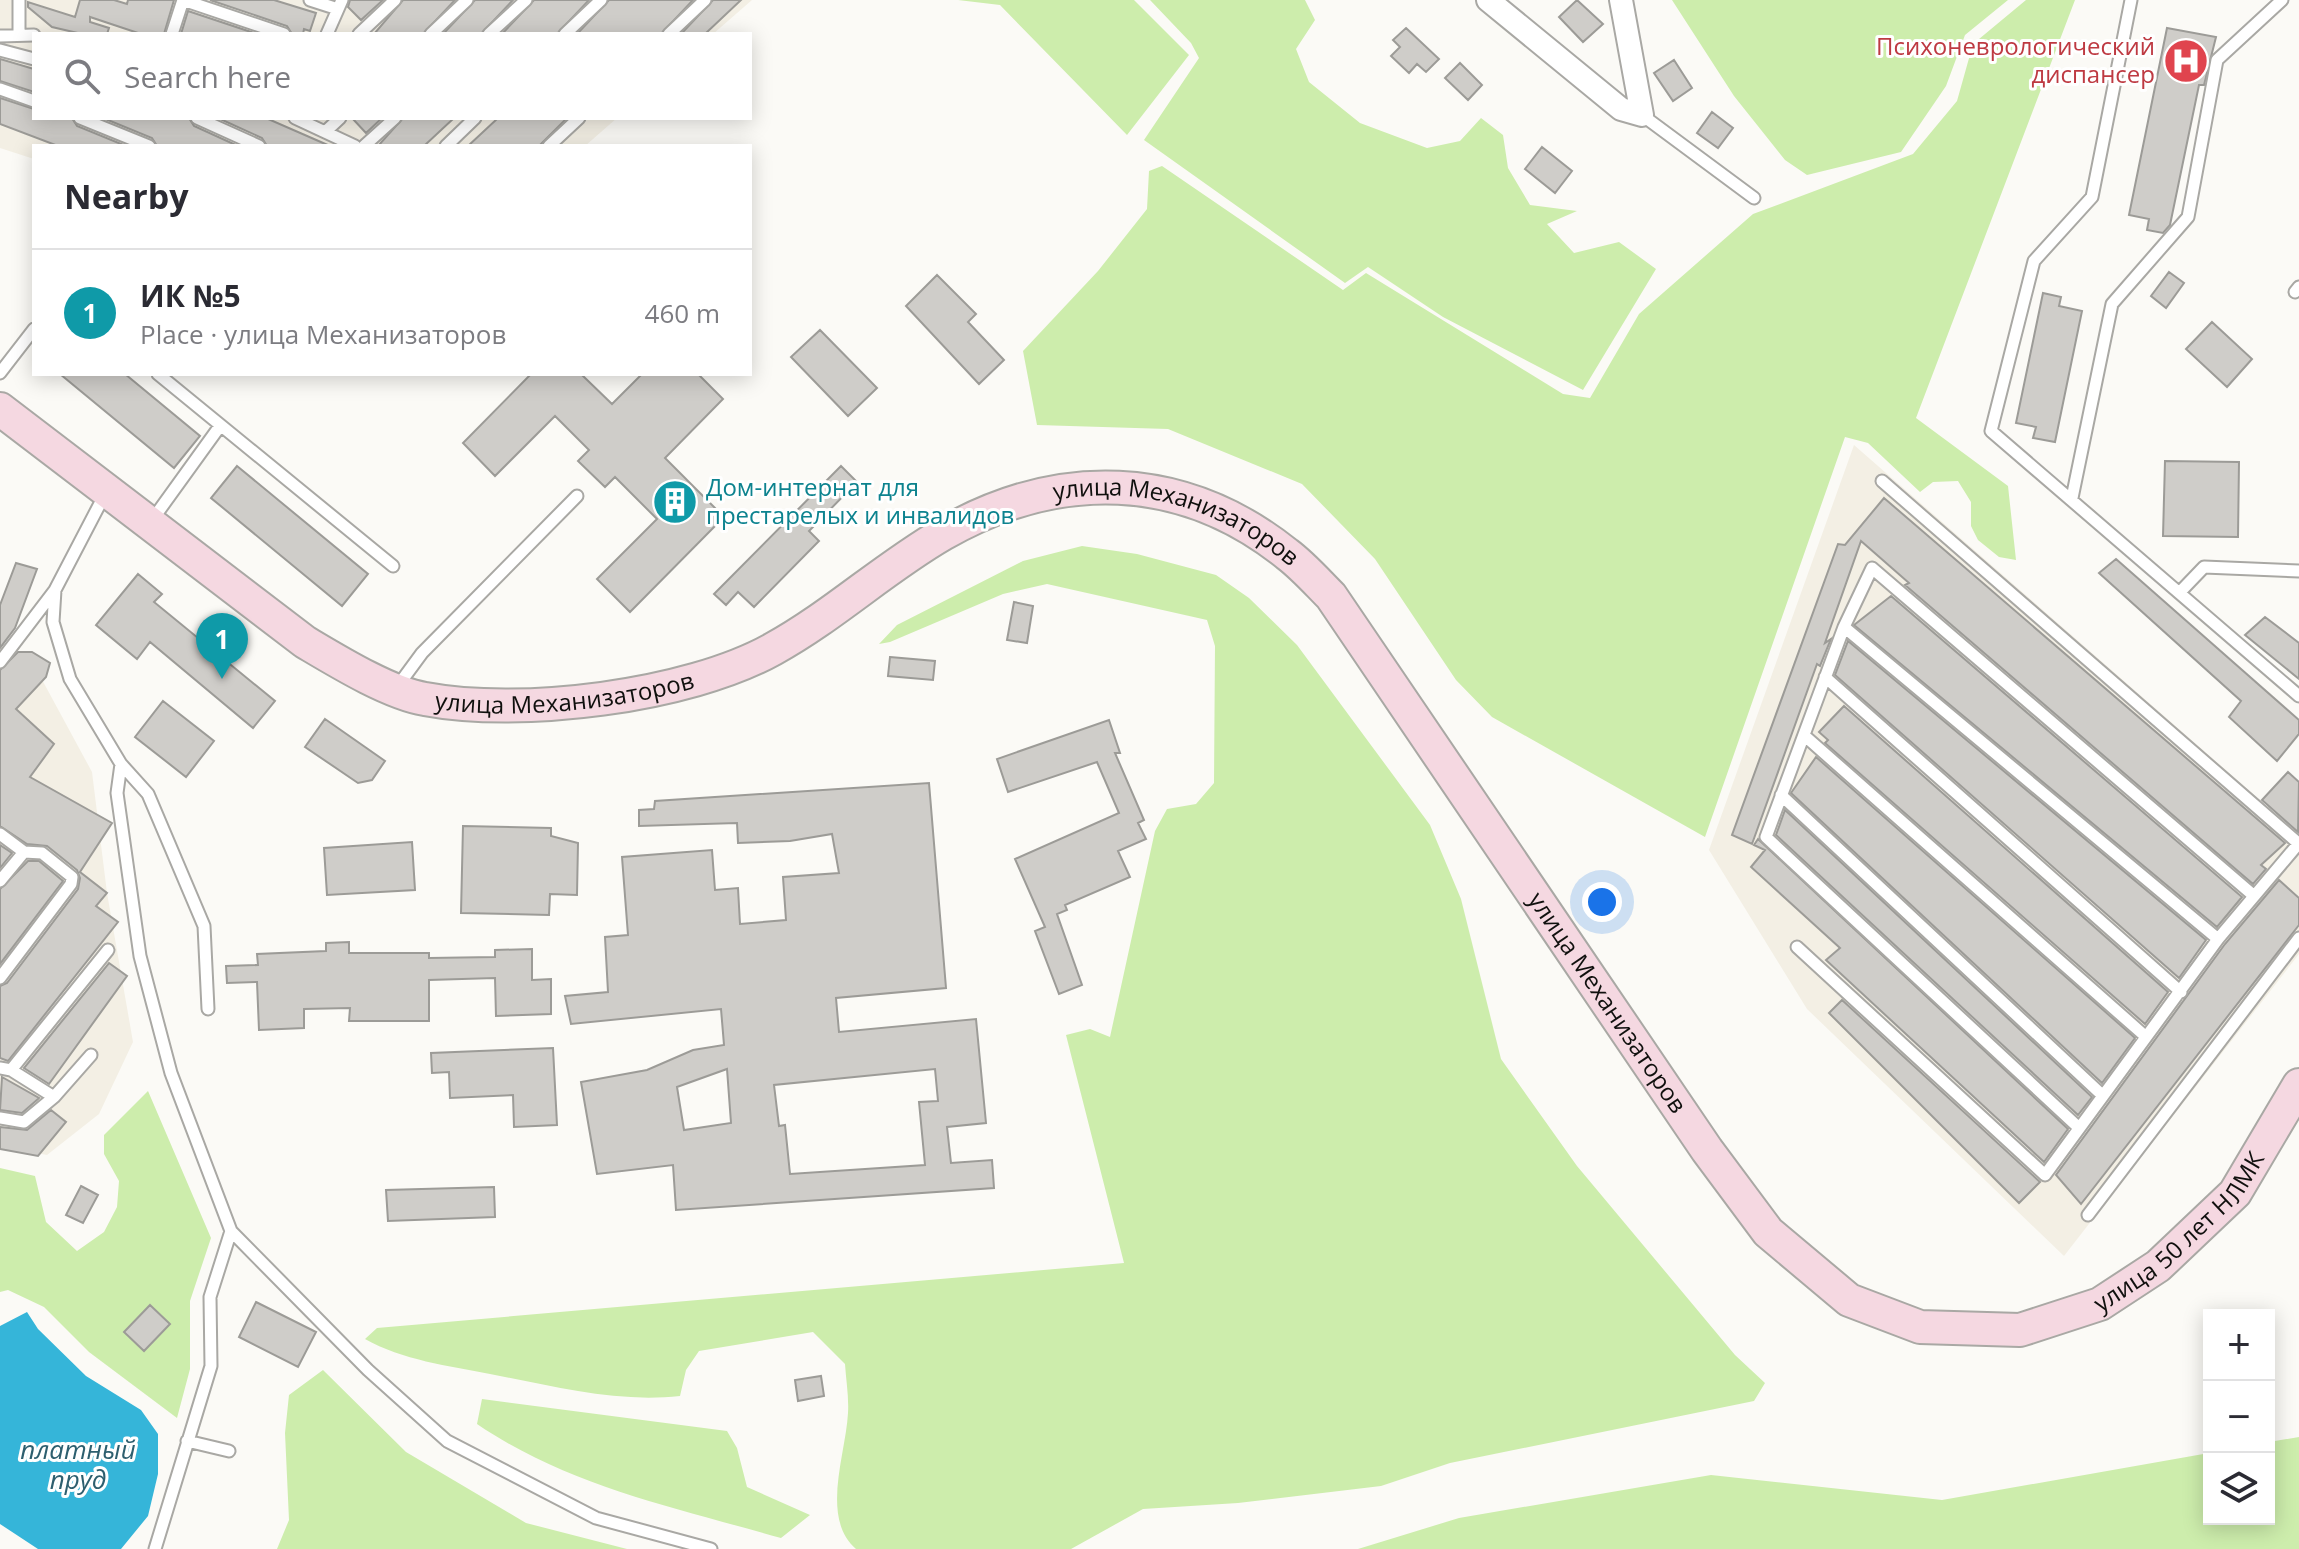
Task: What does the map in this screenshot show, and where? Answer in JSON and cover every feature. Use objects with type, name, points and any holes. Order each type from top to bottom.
[{"type":"main road","name":"улица Механизаторов","points":[[0,409],[305,642],[348,667],[422,699],[492,707],[658,692],[772,650],[944,534],[1019,498],[1093,485],[1167,493],[1233,519],[1287,554],[1331,596],[1707,1150],[1768,1232],[1849,1300],[1920,1327],[2020,1330]]},
{"type":"main road","name":"улица 50 лет НЛМК","points":[[2020,1330],[2100,1304],[2158,1266],[2235,1193],[2299,1085]]},
{"type":"street","points":[[1488,0],[1621,109],[1642,115],[1621,0]]},
{"type":"lane","points":[[19,0],[19,33]]},
{"type":"lane","points":[[173,32],[183,0],[278,32]]},
{"type":"lane","points":[[310,0],[340,5],[328,32]]},
{"type":"lane","points":[[361,32],[395,0]]},
{"type":"lane","points":[[433,32],[467,0]]},
{"type":"lane","points":[[491,32],[526,0]]},
{"type":"lane","points":[[567,32],[601,0]]},
{"type":"lane","points":[[671,32],[705,0]]},
{"type":"lane","points":[[2131,0],[2092,197],[2034,261],[1991,431],[2299,696]]},
{"type":"lane","points":[[2072,498],[2112,304],[2188,217],[2217,60],[2282,0]]},
{"type":"lane","points":[[0,36],[32,35]]},
{"type":"lane","points":[[0,50],[32,58]]},
{"type":"lane","points":[[0,89],[32,100]]},
{"type":"lane","points":[[1642,115],[1754,198]]},
{"type":"lane","points":[[85,120],[144,144]]},
{"type":"lane","points":[[201,120],[255,144]]},
{"type":"lane","points":[[299,120],[351,144]]},
{"type":"lane","points":[[325,132],[338,120]]},
{"type":"lane","points":[[366,144],[393,120]]},
{"type":"lane","points":[[448,144],[473,120]]},
{"type":"lane","points":[[551,144],[577,120]]},
{"type":"lane","points":[[0,373],[32,332]]},
{"type":"lane","points":[[160,376],[393,566]]},
{"type":"lane","points":[[149,523],[220,426]]},
{"type":"lane","points":[[1797,947],[2045,1175],[2101,1094],[2218,939],[2299,843],[1882,481]]},
{"type":"lane","points":[[0,662],[55,590],[106,490]]},
{"type":"lane","points":[[396,688],[422,653],[577,496]]},
{"type":"lane","points":[[2180,592],[2204,567],[2299,571]]},
{"type":"lane","points":[[2078,1127],[1766,837],[1806,737],[1844,627],[1872,568],[2253,895]]},
{"type":"lane","points":[[55,590],[53,622],[70,679],[121,764],[148,794],[204,926],[208,1009]]},
{"type":"lane","points":[[1844,627],[2218,939]]},
{"type":"lane","points":[[1825,677],[2181,992]]},
{"type":"lane","points":[[1806,737],[2145,1036]]},
{"type":"lane","points":[[121,764],[117,793],[140,956],[171,1073],[231,1231],[368,1370],[447,1441],[596,1518],[711,1549]]},
{"type":"lane","points":[[1781,795],[2101,1094]]},
{"type":"lane","points":[[0,834],[24,852],[42,853],[72,877],[71,884],[0,978]]},
{"type":"lane","points":[[0,881],[24,852]]},
{"type":"lane","points":[[2088,1215],[2299,938]]},
{"type":"lane","points":[[54,1097],[6,1069],[108,950]]},
{"type":"lane","points":[[0,1118],[24,1122],[54,1097],[91,1055]]},
{"type":"lane","points":[[155,1549],[211,1366],[210,1297],[231,1231]]},
{"type":"lane","points":[[187,1441],[229,1451]]},
{"type":"shaded area","points":[[0,0],[752,0],[715,32],[32,32],[32,120],[615,120],[587,144],[32,144],[32,158],[0,148]]},
{"type":"shaded area","points":[[1854,445],[2299,834],[2299,954],[2064,1256],[1807,1009],[1709,850]]},
{"type":"shaded area","points":[[0,664],[40,676],[92,772],[107,893],[133,1042],[99,1114],[47,1155],[0,1146]]},
{"type":"green space","points":[[958,0],[1134,0],[1189,55],[1127,135],[1000,5]]},
{"type":"green space","points":[[1150,0],[1305,0],[1315,20],[1296,49],[1309,82],[1360,123],[1427,148],[1460,141],[1481,118],[1503,135],[1508,168],[1530,205],[1577,211],[1547,224],[1574,253],[1619,242],[1656,269],[1583,390],[1443,317],[1368,267],[1345,283],[1144,140],[1199,58],[1191,43]]},
{"type":"green space","points":[[1672,0],[2008,0],[1965,35],[1946,86],[1901,152],[1807,175],[1785,160],[1734,96]]},
{"type":"green space","points":[[2026,0],[2075,0],[1916,418],[2008,486],[2016,560],[1999,557],[1978,540],[1971,526],[1971,502],[1958,481],[1933,482],[1920,492],[1868,443],[1845,437],[1705,837],[1492,717],[1456,680],[1375,559],[1302,484],[1168,429],[1037,425],[1023,351],[1098,271],[1147,209],[1149,171],[1162,166],[1343,290],[1366,273],[1563,394],[1590,398],[1639,314],[1753,214],[1913,154],[1957,101],[1973,44]]},
{"type":"green space","points":[[1082,546],[1137,554],[1216,575],[1249,598],[1297,645],[1430,825],[1461,899],[1501,1059],[1577,1166],[1735,1355],[1765,1383],[1754,1401],[1450,1463],[1381,1486],[1238,1503],[1143,1509],[1071,1549],[856,1549],[845,1536],[837,1503],[848,1413],[845,1364],[813,1332],[699,1351],[686,1370],[680,1396],[656,1398],[584,1392],[442,1365],[394,1352],[365,1339],[377,1328],[1124,1263],[1066,1035],[1090,1029],[1110,1037],[1155,831],[1167,809],[1196,804],[1214,783],[1215,646],[1207,620],[1047,584],[1003,594],[879,644],[897,625],[1023,561]]},
{"type":"green space","points":[[148,1091],[211,1238],[190,1301],[190,1369],[177,1418],[89,1352],[44,1307],[8,1290],[0,1292],[0,1168],[35,1176],[46,1222],[77,1251],[104,1232],[117,1207],[119,1181],[104,1154],[104,1135]]},
{"type":"green space","points":[[323,1370],[406,1452],[526,1523],[627,1549],[277,1549],[289,1520],[285,1433],[289,1395]]},
{"type":"green space","points":[[482,1399],[727,1431],[737,1448],[747,1487],[810,1515],[781,1538],[624,1493],[548,1464],[477,1424]]},
{"type":"green space","points":[[2299,1437],[2299,1549],[1358,1549],[1459,1518],[1711,1475],[1942,1500],[2203,1454],[2203,1525],[2275,1525],[2275,1441]]},
{"type":"water","name":"платный пруд","points":[[27,1312],[38,1329],[86,1376],[141,1410],[158,1434],[158,1474],[148,1516],[121,1549],[38,1549],[0,1524],[0,1326]]},
{"type":"building","points":[[80,0],[114,0],[127,4],[128,0],[174,0],[165,32],[135,32],[90,17],[90,22],[109,28],[108,32],[73,32],[52,27],[28,7],[28,2],[75,17]]},
{"type":"building","points":[[210,0],[274,0],[316,13],[310,31],[291,32],[287,26]]},
{"type":"building","points":[[350,0],[383,0],[361,20],[348,7]]},
{"type":"building","points":[[403,0],[455,0],[425,32],[376,32]]},
{"type":"building","points":[[475,0],[513,0],[483,32],[445,32]]},
{"type":"building","points":[[534,0],[589,0],[559,32],[504,32]]},
{"type":"building","points":[[609,0],[693,0],[663,32],[579,32]]},
{"type":"building","points":[[713,0],[741,0],[707,32],[683,32]]},
{"type":"building","points":[[1577,0],[1603,24],[1583,42],[1559,17]]},
{"type":"building","points":[[188,11],[251,32],[182,32]]},
{"type":"building","points":[[1406,28],[1439,59],[1426,72],[1417,64],[1409,73],[1391,56],[1400,47],[1393,40]]},
{"type":"building","points":[[2167,28],[2216,37],[2204,85],[2199,85],[2170,225],[2163,233],[2147,230],[2149,219],[2129,215]]},
{"type":"building","points":[[0,59],[32,68],[32,91],[0,81]]},
{"type":"building","points":[[1674,60],[1692,88],[1673,101],[1654,73]]},
{"type":"building","points":[[1460,63],[1482,85],[1468,100],[1445,78]]},
{"type":"building","points":[[0,98],[32,108],[32,120],[73,120],[77,126],[121,144],[53,144],[0,124]]},
{"type":"building","points":[[1712,112],[1733,128],[1718,148],[1697,133]]},
{"type":"building","points":[[108,120],[190,120],[194,126],[234,144],[156,144],[152,138]]},
{"type":"building","points":[[222,120],[271,120],[325,144],[266,144],[262,138]]},
{"type":"building","points":[[354,120],[380,120],[366,133]]},
{"type":"building","points":[[401,120],[452,120],[426,144],[380,144]]},
{"type":"building","points":[[496,120],[565,120],[541,144],[470,144]]},
{"type":"building","points":[[1542,147],[1572,171],[1555,193],[1525,169]]},
{"type":"building","points":[[2169,272],[2184,283],[2166,308],[2151,296]]},
{"type":"building","points":[[937,275],[976,314],[968,322],[1004,360],[979,384],[906,306]]},
{"type":"building","points":[[2043,293],[2061,297],[2059,306],[2082,311],[2055,442],[2033,438],[2036,427],[2016,423]]},
{"type":"building","points":[[2212,322],[2252,359],[2227,387],[2186,349]]},
{"type":"building","points":[[820,330],[877,388],[848,416],[791,357]]},
{"type":"building","points":[[62,376],[127,376],[200,436],[174,468]]},
{"type":"building","name":"Дом-интернат для престарелых и инвалидов","points":[[529,376],[583,376],[612,404],[640,376],[700,376],[723,399],[665,458],[724,517],[630,612],[597,579],[657,519],[615,477],[605,487],[578,461],[589,450],[555,416],[495,476],[463,443]]},
{"type":"building","points":[[2165,461],[2239,462],[2238,537],[2163,536]]},
{"type":"building","points":[[237,466],[368,574],[342,606],[211,498]]},
{"type":"building","points":[[841,466],[857,482],[809,531],[819,541],[754,607],[738,592],[726,605],[714,594]]},
{"type":"building","points":[[1884,498],[2285,843],[2261,865],[2266,869],[2253,884],[1905,585],[1909,583],[1861,541],[1825,643],[1831,639],[1820,666],[1817,664],[1752,844],[1732,835],[1838,544],[1845,545]]},
{"type":"building","points":[[2116,559],[2299,720],[2299,734],[2277,761],[2229,717],[2241,701],[2099,573]]},
{"type":"building","points":[[16,563],[37,569],[15,628],[0,648],[0,605]]},
{"type":"building","points":[[138,574],[162,594],[154,602],[275,701],[253,728],[150,642],[137,659],[96,625]]},
{"type":"building","points":[[1891,596],[2242,897],[2217,927],[1854,625]]},
{"type":"building","points":[[1014,602],[1033,606],[1027,643],[1007,640]]},
{"type":"building","points":[[2265,617],[2299,643],[2299,679],[2245,635]]},
{"type":"building","points":[[1848,641],[2206,940],[2179,978],[1835,675]]},
{"type":"building","points":[[18,652],[32,652],[50,663],[46,677],[16,709],[54,744],[30,777],[112,823],[80,872],[107,893],[96,906],[118,922],[8,1061],[0,1058],[0,986],[7,983],[78,889],[80,878],[77,870],[47,846],[27,844],[0,826],[0,670]]},
{"type":"building","points":[[890,657],[935,661],[933,680],[888,676]]},
{"type":"building","points":[[163,701],[214,741],[186,777],[135,737]]},
{"type":"building","points":[[1844,706],[2168,992],[2145,1024],[1825,743],[1828,740],[1819,732]]},
{"type":"building","points":[[325,719],[385,761],[372,780],[358,783],[305,747]]},
{"type":"building","points":[[1109,720],[1120,753],[1115,753],[1144,820],[1138,823],[1146,839],[1118,851],[1130,877],[1065,905],[1067,910],[1057,914],[1082,985],[1059,994],[1035,931],[1045,927],[1015,859],[1119,813],[1097,762],[1008,792],[997,759]]},
{"type":"building","points":[[1816,757],[2135,1038],[2102,1083],[1791,793]]},
{"type":"building","points":[[2288,772],[2299,782],[2298,832],[2262,800]]},
{"type":"building","points":[[929,783],[946,988],[836,998],[839,1032],[976,1019],[986,1123],[947,1127],[951,1163],[992,1160],[994,1188],[676,1210],[673,1165],[597,1174],[581,1082],[647,1070],[693,1050],[724,1045],[721,1009],[571,1024],[565,996],[608,992],[605,937],[628,935],[622,857],[712,850],[715,890],[738,888],[740,924],[786,920],[783,877],[839,873],[832,834],[790,841],[738,843],[737,823],[639,826],[639,810],[654,809],[655,801]],"holes":[[[727,1069],[731,1123],[684,1130],[677,1087]],[[935,1069],[938,1101],[919,1102],[925,1165],[790,1174],[785,1125],[779,1126],[774,1085]]]},
{"type":"building","points":[[1785,810],[2092,1097],[2078,1115],[1776,835]]},
{"type":"building","points":[[463,826],[551,828],[551,836],[578,843],[577,895],[550,894],[549,915],[461,913]]},
{"type":"building","points":[[1758,839],[2068,1129],[2044,1162],[1826,960],[1840,948],[1751,867],[1765,850],[1754,845]]},
{"type":"building","points":[[412,842],[415,890],[327,895],[324,848]]},
{"type":"building","points":[[0,845],[12,853],[0,868]]},
{"type":"building","points":[[28,861],[39,861],[63,881],[0,964],[0,889]]},
{"type":"building","points":[[2279,880],[2299,898],[2299,925],[2081,1204],[2056,1175],[2225,944]]},
{"type":"building","points":[[349,942],[349,953],[429,953],[429,958],[495,957],[495,950],[532,949],[532,980],[551,979],[551,1014],[496,1016],[495,978],[429,980],[429,1021],[349,1021],[350,1008],[304,1009],[304,1028],[259,1030],[257,982],[227,983],[226,966],[258,965],[257,954],[326,951],[326,943]]},
{"type":"building","points":[[109,963],[127,976],[49,1084],[24,1068]]},
{"type":"building","points":[[1842,1000],[2040,1182],[2019,1203],[1829,1013]]},
{"type":"building","points":[[553,1048],[557,1125],[514,1127],[513,1095],[450,1098],[449,1072],[432,1073],[431,1053]]},
{"type":"building","points":[[2,1077],[39,1098],[22,1113],[0,1110]]},
{"type":"building","points":[[51,1110],[66,1122],[38,1156],[0,1149],[0,1127],[27,1130]]},
{"type":"building","points":[[81,1186],[98,1195],[83,1223],[66,1215]]},
{"type":"building","points":[[494,1187],[495,1217],[388,1221],[386,1190]]},
{"type":"building","points":[[256,1302],[316,1332],[298,1367],[239,1337]]},
{"type":"building","points":[[150,1305],[170,1324],[144,1351],[124,1332]]},
{"type":"building","points":[[821,1376],[824,1396],[798,1401],[795,1380]]},
{"type":"place","name":"Психоневрологический диспансер","points":[[2186,61]]},
{"type":"place","name":"Дом-интернат для престарелых и инвалидов","points":[[675,502]]},
{"type":"place","name":"ИК №5","points":[[222,679]]}]
